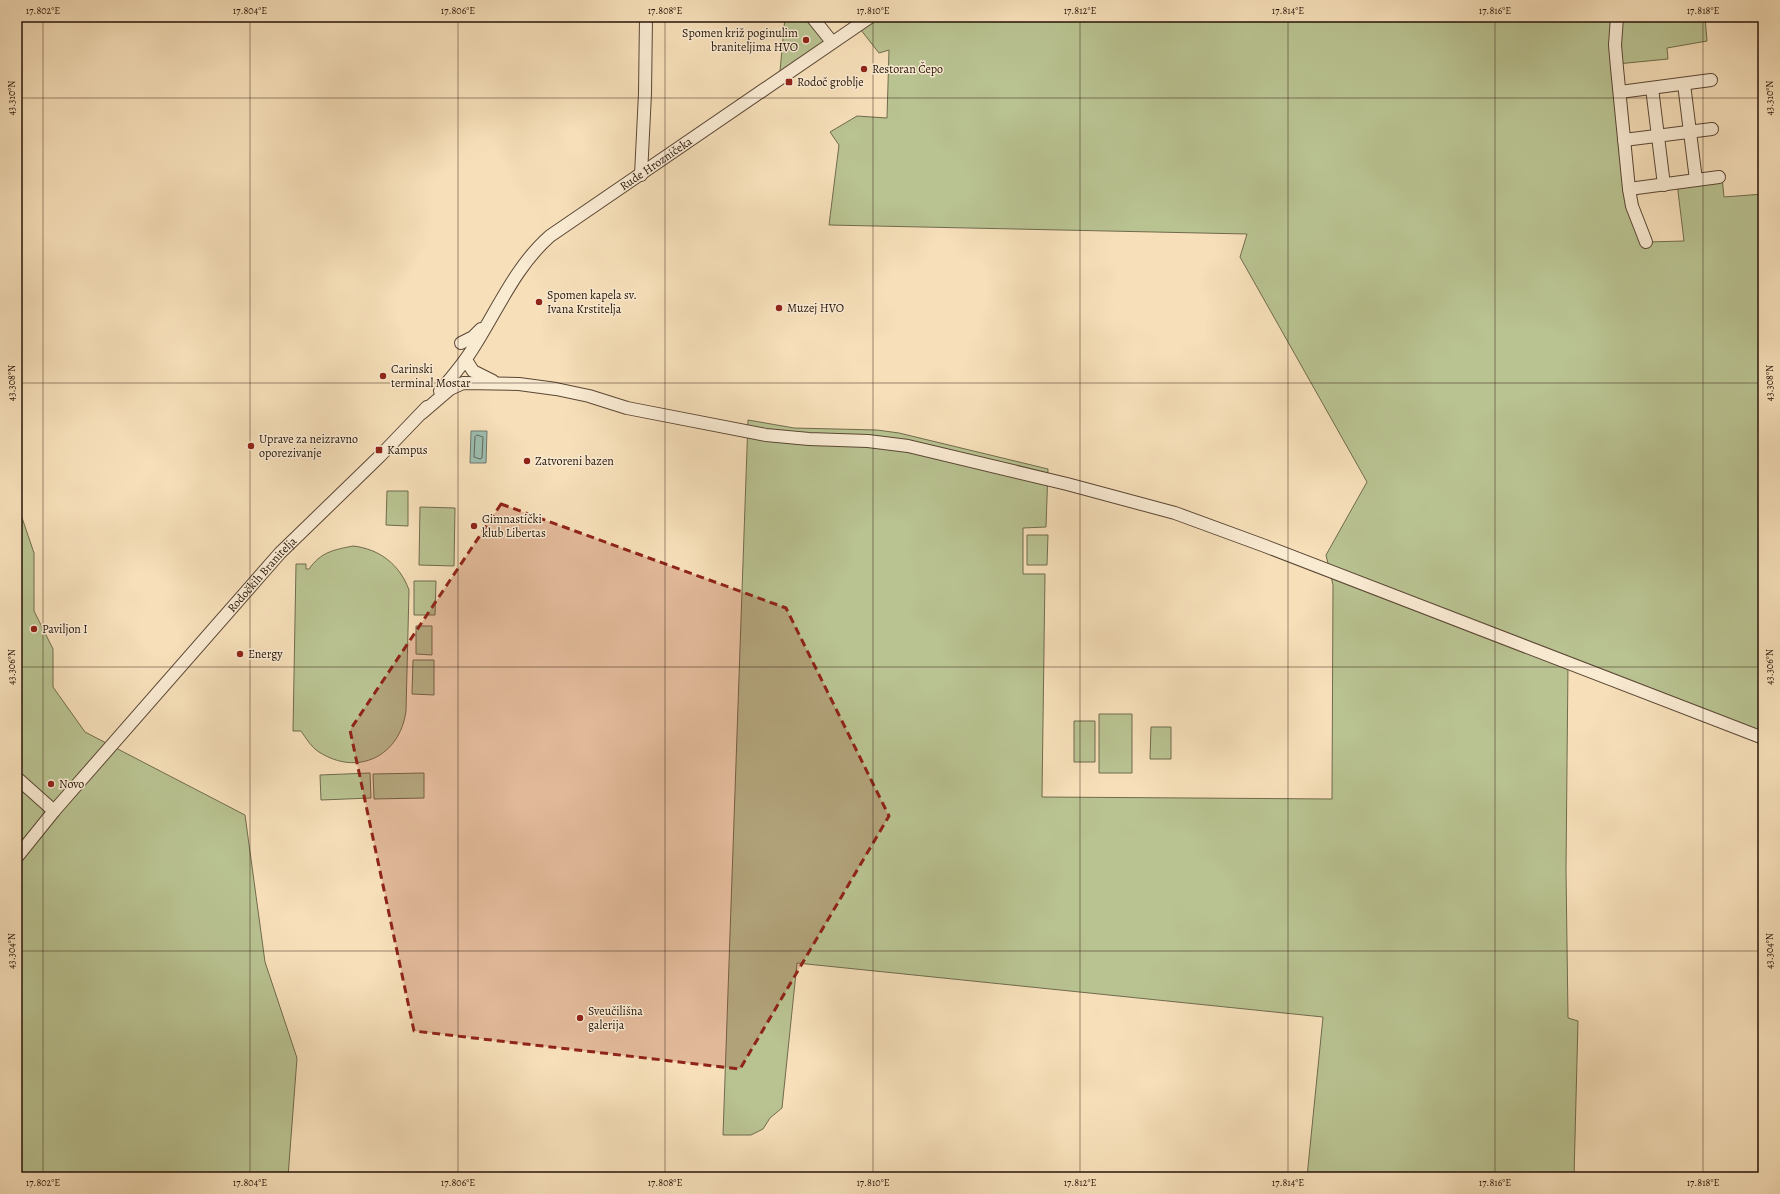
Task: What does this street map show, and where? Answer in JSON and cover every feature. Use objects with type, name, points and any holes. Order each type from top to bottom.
[{"type":"street","points":[[641,175],[645,92],[646,17]]},
{"type":"street","points":[[812,17],[832,42]]},
{"type":"street","name":"Rude Hrozničeka","points":[[476,343],[508,289],[536,249],[550,236],[870,17]]},
{"type":"street","points":[[1617,17],[1615,45],[1629,189],[1632,206],[1646,242]]},
{"type":"street","points":[[1620,92],[1711,80]]},
{"type":"street","points":[[1684,84],[1696,180]]},
{"type":"street","points":[[1652,88],[1664,185]]},
{"type":"street","points":[[1624,140],[1712,129]]},
{"type":"street","points":[[1629,189],[1719,177]]},
{"type":"street","points":[[461,343],[478,333],[490,320]]},
{"type":"street","name":"Rodočkih Branitelja","points":[[17,857],[54,811],[280,553],[422,413],[462,365],[476,343]]},
{"type":"street","points":[[473,382],[462,376],[462,365],[482,377],[498,384]]},
{"type":"street","points":[[422,413],[450,389],[463,383],[473,382],[556,389],[650,413],[766,435],[809,439],[868,441],[908,446],[1119,497],[1175,513],[1258,543],[1763,738]]},
{"type":"street","points":[[17,778],[54,811]]},
{"type":"highlighted area","points":[[501,504],[786,608],[889,816],[740,1069],[414,1031],[350,730]]},
{"type":"green space","points":[[785,17],[812,17],[832,42],[786,74],[780,71]]},
{"type":"green space","points":[[870,17],[1705,17],[1707,41],[1667,48],[1668,59],[1617,64],[1624,140],[1646,242],[1684,241],[1677,183],[1722,177],[1724,197],[1763,194],[1763,738],[1568,663],[1566,870],[1568,1018],[1578,1021],[1574,1177],[1307,1177],[1323,1017],[797,963],[782,1108],[770,1118],[763,1129],[751,1135],[723,1135],[748,420],[794,428],[877,430],[899,433],[1048,469],[1046,527],[1023,528],[1023,574],[1045,574],[1042,797],[1332,799],[1333,585],[1326,555],[1367,482],[1240,257],[1247,234],[829,225],[839,145],[830,132],[857,116],[887,118],[889,50],[879,53],[857,25]]},
{"type":"green space","points":[[387,491],[408,491],[408,526],[386,525]]},
{"type":"green space","points":[[17,503],[34,553],[34,611],[53,649],[53,687],[85,732],[245,815],[265,962],[297,1058],[288,1177],[17,1177]]},
{"type":"green space","points":[[420,507],[455,508],[454,566],[419,565]]},
{"type":"green space","points":[[1027,535],[1048,535],[1047,565],[1027,565]]},
{"type":"green space","points":[[353,546],[372,551],[388,560],[400,573],[409,590],[406,711],[402,727],[395,740],[386,750],[375,758],[362,762],[348,762],[334,759],[316,750],[301,731],[293,731],[296,564],[306,564],[306,569],[309,569],[323,555]]},
{"type":"green space","points":[[414,581],[436,581],[435,615],[414,615]]},
{"type":"green space","points":[[416,626],[432,626],[432,655],[416,654]]},
{"type":"green space","points":[[413,660],[434,660],[434,695],[412,694]]},
{"type":"green space","points":[[1099,714],[1132,714],[1132,773],[1099,773]]},
{"type":"green space","points":[[1074,721],[1095,721],[1095,762],[1074,762]]},
{"type":"green space","points":[[1151,727],[1171,727],[1171,759],[1150,759]]},
{"type":"green space","points":[[370,773],[371,798],[321,800],[320,775]]},
{"type":"green space","points":[[424,773],[424,798],[374,799],[373,774]]},
{"type":"water","points":[[471,431],[487,431],[486,463],[470,463]]},
{"type":"place","name":"Spomen križ poginulim braniteljima HVO","points":[[806,40]]},
{"type":"place","name":"Restoran Čepo","points":[[864,69]]},
{"type":"place","name":"Rodoč groblje","points":[[789,82]]},
{"type":"place","name":"Spomen kapela sv. Ivana Krstitelja","points":[[539,302]]},
{"type":"place","name":"Muzej HVO","points":[[779,308]]},
{"type":"place","name":"Carinski terminal Mostar","points":[[383,376]]},
{"type":"place","name":"Uprave za neizravno oporezivanje","points":[[251,446]]},
{"type":"place","name":"Kampus","points":[[379,450]]},
{"type":"place","name":"Zatvoreni bazen","points":[[527,461]]},
{"type":"place","name":"Gimnastički klub Libertas","points":[[474,526]]},
{"type":"place","name":"Paviljon I","points":[[34,629]]},
{"type":"place","name":"Energy","points":[[240,654]]},
{"type":"place","name":"Novo","points":[[51,784]]},
{"type":"place","name":"Sveučilišna galerija","points":[[580,1018]]}]
